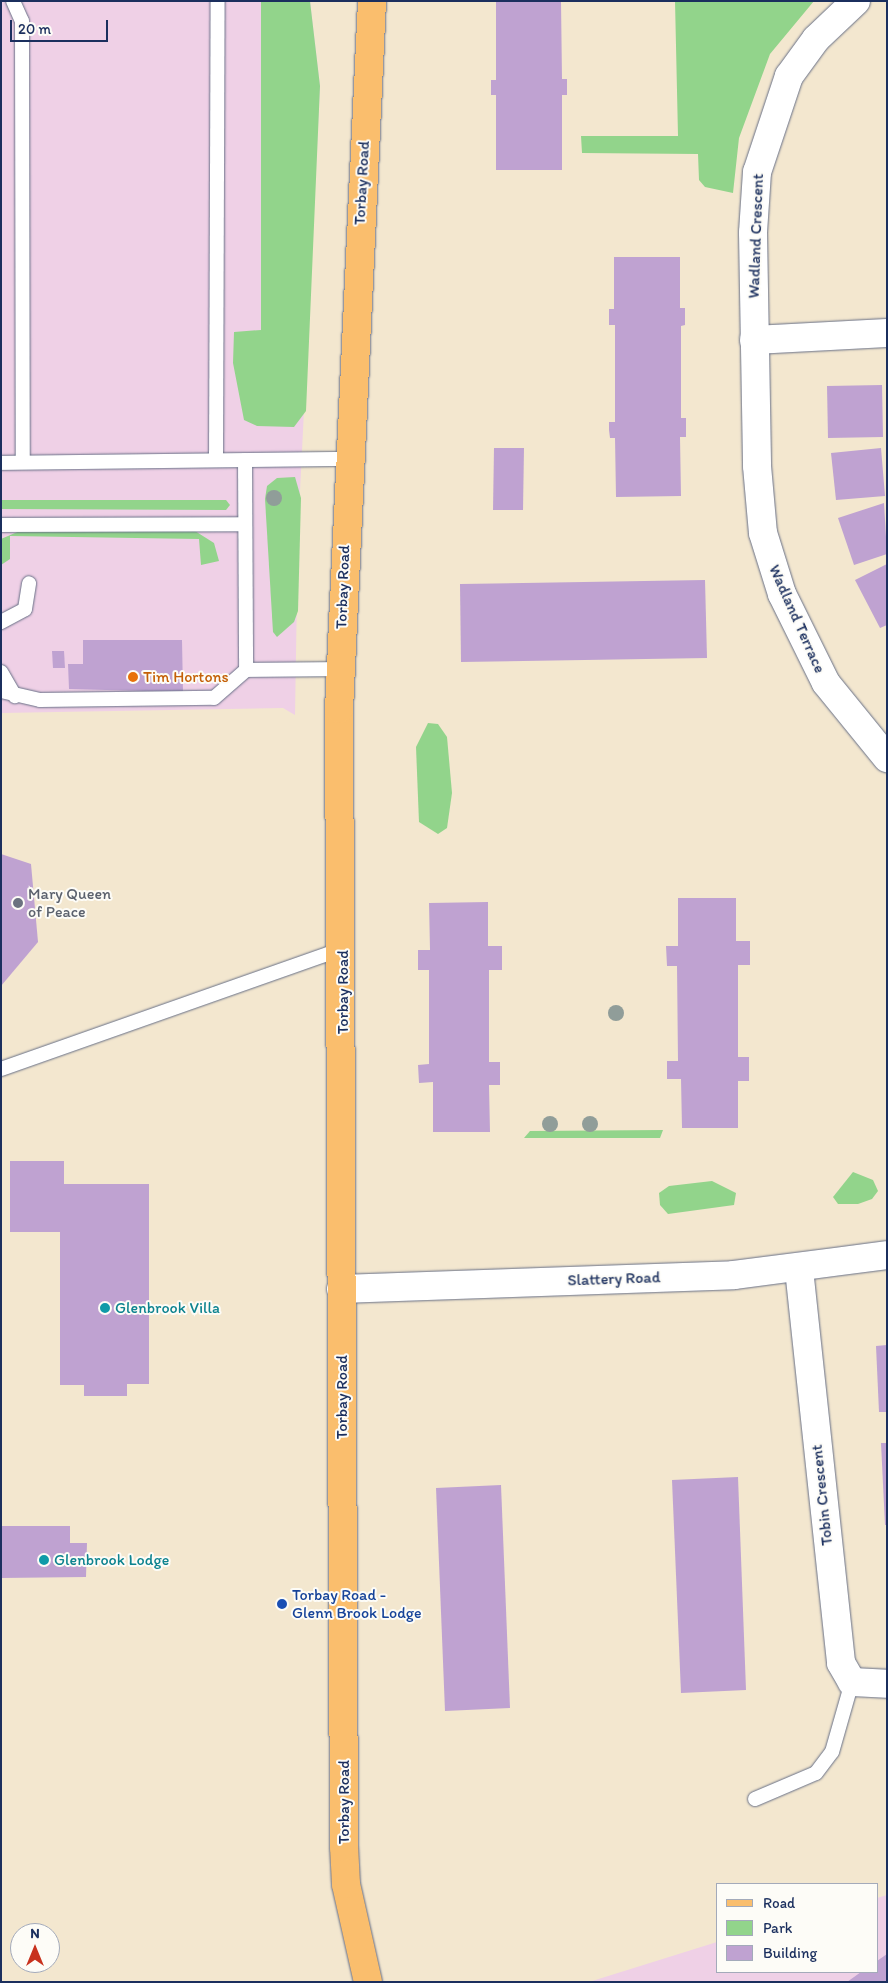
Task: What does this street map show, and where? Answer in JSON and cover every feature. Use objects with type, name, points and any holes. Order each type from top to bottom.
[{"type":"main road","name":"Torbay Road","points":[[368,1982],[346,1884],[344,1847],[341,1289],[343,948],[340,669],[348,459],[372,1]]},
{"type":"street","name":"Wadland Crescent","points":[[754,340],[757,172],[769,124],[789,76],[816,39],[856,1]]},
{"type":"street","points":[[754,340],[887,333]]},
{"type":"street","name":"Wadland Terrace","points":[[754,340],[759,499],[772,564],[826,683],[887,758]]},
{"type":"street","name":"Slattery Road","points":[[341,1289],[800,1268],[887,1256]]},
{"type":"street","name":"Tobin Crescent","points":[[800,1268],[836,1638],[845,1674],[852,1682]]},
{"type":"street","points":[[852,1682],[887,1684]]},
{"type":"lane","points":[[14,1],[22,21],[23,462]]},
{"type":"lane","points":[[216,460],[218,1]]},
{"type":"lane","points":[[1,463],[348,459]]},
{"type":"lane","points":[[245,460],[244,582],[246,670]]},
{"type":"lane","points":[[1,525],[244,524]]},
{"type":"lane","points":[[1,622],[25,609],[29,583]]},
{"type":"lane","points":[[1,691],[15,696],[214,698],[246,670],[340,669]]},
{"type":"lane","points":[[1,672],[15,696]]},
{"type":"lane","points":[[1,1069],[343,948]]},
{"type":"lane","points":[[755,1799],[816,1773],[832,1752],[852,1682]]},
{"type":"shaded area","points":[[1,1],[310,1],[320,86],[298,532],[295,715],[283,708],[1,713]]},
{"type":"shaded area","points":[[887,1895],[887,1982],[589,1982],[716,1942],[716,1973],[878,1973],[878,1898]]},
{"type":"green space","points":[[261,1],[310,1],[320,86],[306,411],[294,427],[257,426],[244,420],[233,363],[234,332],[261,330]]},
{"type":"green space","points":[[675,1],[814,1],[770,54],[739,138],[733,193],[705,187],[699,180],[698,154],[582,153],[581,136],[678,136]]},
{"type":"green space","points":[[295,477],[301,498],[298,611],[294,622],[277,637],[273,632],[265,499],[267,486],[277,478]]},
{"type":"green space","points":[[1,500],[226,500],[230,505],[226,510],[1,509]]},
{"type":"green space","points":[[22,530],[195,531],[214,543],[219,561],[201,565],[199,539],[10,536],[10,559],[1,565],[1,539]]},
{"type":"green space","points":[[428,723],[438,724],[447,737],[452,793],[447,828],[438,834],[419,822],[416,747]]},
{"type":"green space","points":[[663,1130],[660,1138],[524,1138],[530,1131]]},
{"type":"green space","points":[[853,1172],[873,1180],[878,1191],[872,1199],[858,1204],[838,1204],[833,1197]]},
{"type":"green space","points":[[712,1181],[736,1193],[734,1205],[668,1214],[660,1205],[659,1193],[669,1186]]},
{"type":"building","points":[[496,1],[561,1],[562,79],[567,79],[567,95],[562,95],[562,170],[496,170],[496,95],[491,95],[491,80],[496,80]]},
{"type":"building","points":[[614,257],[680,257],[680,308],[685,308],[685,325],[681,326],[681,418],[686,418],[686,437],[680,437],[681,496],[616,497],[615,438],[610,438],[609,430],[609,422],[615,422],[615,325],[609,325],[609,309],[614,309]]},
{"type":"building","points":[[882,385],[883,437],[828,438],[827,386]]},
{"type":"building","points":[[494,448],[524,448],[523,510],[493,510]]},
{"type":"building","points":[[881,448],[885,496],[836,500],[831,453]]},
{"type":"building","points":[[884,503],[887,554],[854,565],[838,518]]},
{"type":"building","points":[[887,564],[887,625],[880,628],[855,580]]},
{"type":"building","points":[[705,580],[707,658],[461,662],[460,584]]},
{"type":"building","name":"Tim Hortons","points":[[83,640],[182,640],[183,692],[69,689],[68,664],[83,664]]},
{"type":"building","points":[[52,651],[64,651],[65,668],[53,668]]},
{"type":"building","name":"Mary Queen of Peace","points":[[1,854],[31,864],[38,942],[1,986]]},
{"type":"building","points":[[678,898],[736,898],[736,941],[750,941],[750,965],[738,965],[738,1057],[749,1057],[749,1081],[738,1081],[738,1128],[682,1128],[681,1079],[667,1079],[667,1061],[678,1061],[677,966],[667,966],[666,946],[678,946]]},
{"type":"building","points":[[488,902],[488,946],[502,946],[502,970],[489,970],[489,1062],[500,1062],[500,1085],[489,1085],[490,1132],[433,1132],[433,1082],[419,1083],[418,1065],[429,1064],[429,970],[418,970],[418,950],[430,950],[429,903]]},
{"type":"building","name":"Glenbrook Villa","points":[[10,1161],[64,1161],[64,1184],[149,1184],[149,1384],[127,1384],[127,1396],[84,1396],[84,1385],[60,1385],[60,1232],[10,1232]]},
{"type":"building","points":[[887,1345],[887,1412],[879,1412],[876,1346]]},
{"type":"building","points":[[881,1443],[887,1443],[887,1525],[885,1525]]},
{"type":"building","points":[[738,1477],[746,1690],[681,1693],[672,1480]]},
{"type":"building","points":[[501,1485],[510,1708],[445,1711],[436,1488]]},
{"type":"building","name":"Glenbrook Lodge","points":[[1,1526],[70,1526],[70,1543],[87,1543],[86,1577],[1,1578]]},
{"type":"building","points":[[887,1954],[887,1982],[847,1982],[860,1973],[878,1973],[878,1960]]},
{"type":"place","name":"Tim Hortons","points":[[133,677]]},
{"type":"place","name":"Mary Queen of Peace","points":[[18,903]]},
{"type":"place","name":"Glenbrook Villa","points":[[105,1308]]},
{"type":"place","name":"Glenbrook Lodge","points":[[44,1560]]},
{"type":"place","name":"Torbay Road - Glenn Brook Lodge","points":[[282,1604]]}]
